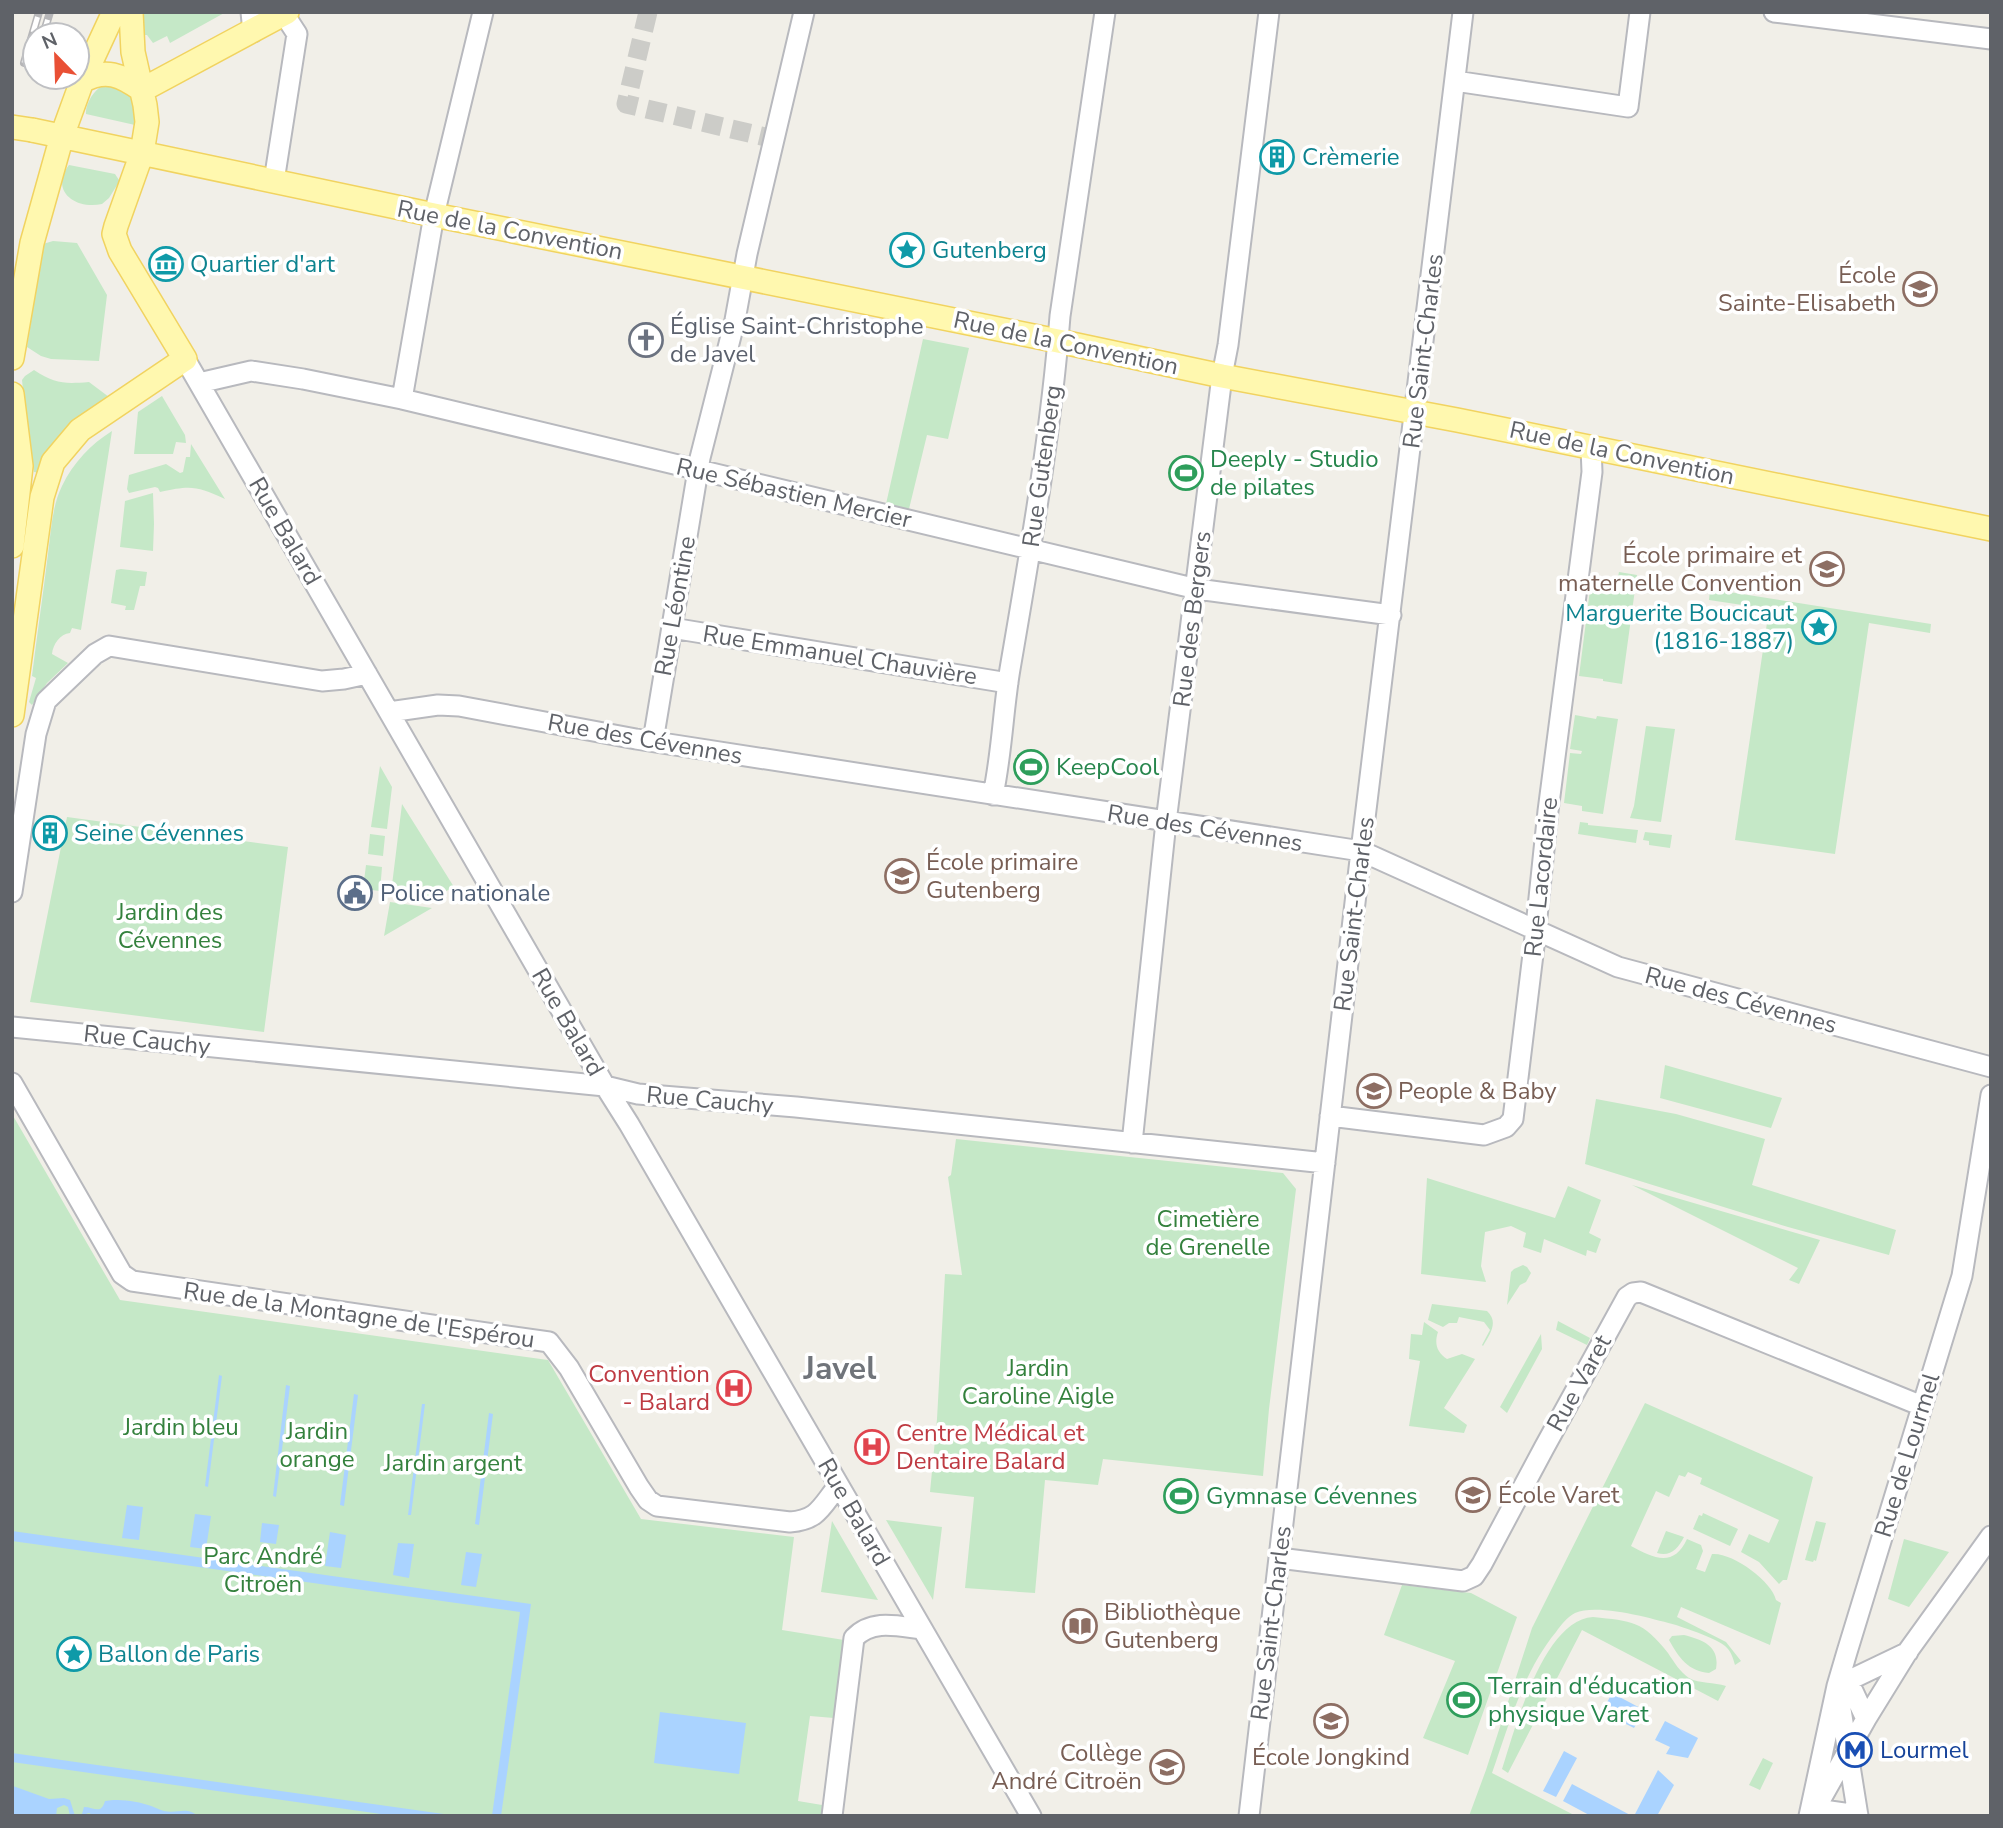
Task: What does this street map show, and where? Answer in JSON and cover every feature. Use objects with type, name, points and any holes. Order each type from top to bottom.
[{"type":"main road","points":[[91,62],[114,12]]},
{"type":"main road","points":[[131,12],[134,52],[147,122],[142,153]]},
{"type":"main road","points":[[142,90],[252,22],[283,13]]},
{"type":"main road","points":[[91,77],[111,74],[142,90]]},
{"type":"main road","points":[[12,358],[32,243],[62,136],[78,91]]},
{"type":"main road","name":"Rue de la Convention","points":[[22,128],[1222,376],[1416,412],[1991,529]]},
{"type":"main road","name":"Rue Balard","points":[[142,153],[114,234],[120,251],[185,359]]},
{"type":"main road","points":[[12,715],[42,497],[53,463],[80,430],[185,359]]},
{"type":"main road","points":[[12,394],[21,466],[12,546]]},
{"type":"street","points":[[402,399],[434,215],[483,12]]},
{"type":"street","name":"Rue Léontine","points":[[653,741],[700,458],[740,300],[742,277],[804,12]]},
{"type":"street","name":"Rue Gutenberg","points":[[993,795],[1008,683],[1031,549],[1055,377],[1060,316],[1105,12]]},
{"type":"street","name":"Rue des Bergers","points":[[1132,1143],[1166,822],[1269,12]]},
{"type":"street","name":"Rue Saint-Charles","points":[[1249,1816],[1361,851],[1464,12]]},
{"type":"street","points":[[1455,81],[1628,107],[1640,12]]},
{"type":"street","points":[[1774,12],[1991,39]]},
{"type":"street","points":[[274,181],[297,34],[283,13]]},
{"type":"street","name":"Rue Balard","points":[[185,359],[1031,1816]]},
{"type":"street","name":"Rue Sébastien Mercier","points":[[199,383],[251,371],[303,379],[402,399],[1197,589],[1391,615]]},
{"type":"street","name":"Rue Lacordaire","points":[[1330,1116],[1483,1135],[1506,1127],[1513,1119],[1548,811],[1592,472],[1591,447]]},
{"type":"street","name":"Rue Emmanuel Chauvière","points":[[672,628],[1008,683]]},
{"type":"street","points":[[12,892],[36,734],[46,701],[95,654],[109,646],[322,681],[367,674]]},
{"type":"street","name":"Rue des Cévennes","points":[[389,712],[438,705],[459,706],[653,741],[1361,851],[1618,967],[1991,1068]]},
{"type":"street","name":"Rue Cauchy","points":[[12,1027],[605,1086],[638,1094],[796,1107],[1325,1163]]},
{"type":"street","name":"Rue de la Montagne de l'Espérou","points":[[12,1083],[122,1274],[132,1281],[549,1342],[569,1368],[639,1487],[648,1500],[657,1506],[801,1522],[811,1519],[838,1486]]},
{"type":"street","name":"Rue de Lourmel","points":[[1812,1813],[1858,1815],[1837,1686],[1962,1276],[1991,1095]]},
{"type":"street","name":"Rue Varet","points":[[1279,1558],[1463,1581],[1474,1576],[1627,1297],[1633,1293],[1641,1292],[1923,1406]]},
{"type":"street","points":[[1812,1813],[1908,1651],[1991,1536]]},
{"type":"street","points":[[832,1816],[854,1638],[860,1631],[883,1624],[921,1629]]},
{"type":"street","points":[[1837,1686],[1908,1651]]},
{"type":"street","points":[[1837,1686],[1853,1691],[1866,1719]]},
{"type":"street","points":[[1812,1813],[1837,1686]]},
{"type":"green space","points":[[143,12],[226,12],[170,43],[167,36],[153,43],[147,35],[142,35]]},
{"type":"green space","points":[[103,85],[125,86],[137,105],[135,125],[86,114],[91,98]]},
{"type":"green space","points":[[69,165],[115,174],[119,182],[102,204],[83,204],[68,196],[64,190],[62,183]]},
{"type":"green space","points":[[53,241],[77,243],[107,295],[99,361],[51,359],[27,347],[43,244]]},
{"type":"green space","points":[[923,339],[969,348],[948,439],[927,435],[909,509],[886,504]]},
{"type":"green space","points":[[34,370],[60,382],[89,382],[109,397],[78,418],[50,448],[39,473],[34,472],[22,380]]},
{"type":"green space","points":[[162,396],[185,435],[186,443],[176,442],[173,454],[134,454],[138,412]]},
{"type":"green space","points":[[112,431],[81,630],[72,628],[70,633],[60,637],[55,643],[52,654],[68,663],[47,683],[32,705],[29,702],[36,678],[32,676],[56,502],[66,478],[77,462]]},
{"type":"green space","points":[[191,444],[225,499],[194,488],[160,492],[155,487],[129,493],[129,475],[166,464],[180,473],[183,472],[186,457],[190,457]]},
{"type":"green space","points":[[153,493],[153,551],[120,547],[125,501]]},
{"type":"green space","points":[[116,570],[147,572],[145,586],[140,586],[134,610],[125,610],[126,606],[111,603]]},
{"type":"green space","points":[[1619,572],[1637,575],[1622,684],[1579,676],[1591,582],[1616,586]]},
{"type":"green space","points":[[1710,589],[1931,624],[1930,633],[1869,623],[1835,854],[1735,840],[1769,609],[1709,600]]},
{"type":"green space","points":[[1575,715],[1618,719],[1603,814],[1582,811],[1582,806],[1564,803],[1570,753],[1581,754],[1582,751],[1570,749]]},
{"type":"green space","points":[[1646,726],[1675,729],[1661,822],[1630,818]]},
{"type":"green space","points":[[380,766],[392,787],[387,829],[371,827]]},
{"type":"green space","points":[[402,804],[454,887],[431,899],[391,893]]},
{"type":"green space","name":"Jardin des Cévennes","points":[[67,817],[288,847],[264,1032],[30,1002]]},
{"type":"green space","points":[[1580,822],[1638,830],[1636,843],[1578,834]]},
{"type":"green space","points":[[1645,832],[1672,835],[1670,848],[1649,845],[1649,841],[1643,840]]},
{"type":"green space","points":[[370,834],[385,836],[383,856],[368,854]]},
{"type":"green space","points":[[366,865],[382,867],[380,891],[363,889]]},
{"type":"green space","points":[[390,902],[432,908],[384,936]]},
{"type":"green space","points":[[1665,1065],[1782,1098],[1771,1128],[1660,1098]]},
{"type":"green space","points":[[1596,1099],[1676,1114],[1765,1139],[1752,1185],[1896,1230],[1889,1255],[1788,1227],[1585,1164]]},
{"type":"green space","name":"Parc André Citroën","points":[[12,1114],[120,1300],[548,1360],[641,1519],[794,1537],[782,1630],[844,1640],[834,1718],[810,1716],[798,1801],[822,1805],[821,1816],[12,1816]]},
{"type":"green space","name":"Jardin Caroline Aigle","points":[[956,1139],[1283,1173],[1296,1189],[1263,1476],[1103,1459],[1098,1485],[1045,1480],[1035,1593],[965,1588],[974,1497],[930,1492],[945,1274],[962,1275],[948,1177],[951,1175]]},
{"type":"green space","points":[[1427,1178],[1555,1218],[1568,1186],[1601,1200],[1589,1233],[1601,1239],[1596,1253],[1587,1250],[1586,1256],[1544,1239],[1541,1253],[1523,1247],[1526,1233],[1511,1226],[1485,1232],[1481,1266],[1486,1282],[1421,1274]]},
{"type":"green space","points":[[1632,1185],[1820,1240],[1799,1284],[1789,1280],[1798,1268]]},
{"type":"green space","points":[[1523,1265],[1531,1273],[1507,1305],[1511,1272]]},
{"type":"green space","points":[[1432,1304],[1487,1311],[1493,1324],[1483,1346],[1490,1330],[1484,1322],[1459,1317],[1457,1323],[1449,1323],[1443,1327],[1428,1320]]},
{"type":"green space","points":[[1558,1321],[1590,1338],[1587,1345],[1556,1330]]},
{"type":"green space","points":[[1424,1322],[1438,1332],[1437,1347],[1447,1359],[1462,1354],[1475,1359],[1444,1408],[1467,1425],[1464,1433],[1409,1426],[1420,1361],[1409,1359],[1411,1334],[1422,1335]]},
{"type":"green space","points":[[1541,1334],[1542,1349],[1507,1413],[1500,1407]]},
{"type":"green space","points":[[1645,1403],[1813,1477],[1787,1580],[1779,1584],[1759,1562],[1741,1552],[1749,1534],[1769,1543],[1779,1520],[1700,1484],[1702,1478],[1688,1472],[1685,1477],[1679,1475],[1669,1497],[1656,1491],[1631,1546],[1662,1558],[1676,1554],[1687,1539],[1701,1545],[1703,1551],[1696,1569],[1705,1572],[1712,1554],[1730,1558],[1750,1569],[1781,1603],[1770,1645],[1681,1607],[1677,1617],[1726,1642],[1741,1661],[1735,1665],[1729,1650],[1721,1643],[1676,1625],[1611,1611],[1585,1610],[1575,1613],[1560,1627],[1534,1664],[1492,1773],[1576,1816],[1469,1816],[1532,1628]]},
{"type":"green space","points":[[1703,1513],[1738,1529],[1730,1546],[1693,1529],[1699,1515],[1702,1516]]},
{"type":"green space","points":[[886,1520],[942,1527],[933,1600]]},
{"type":"green space","points":[[832,1521],[878,1600],[821,1592]]},
{"type":"green space","points":[[1816,1521],[1826,1523],[1816,1561],[1813,1562],[1805,1560]]},
{"type":"green space","points":[[1666,1531],[1684,1537],[1673,1551],[1666,1554],[1657,1553]]},
{"type":"green space","points":[[1904,1539],[1949,1552],[1909,1607],[1888,1599]]},
{"type":"green space","name":"Terrain d'éducation physique Varet","points":[[1402,1585],[1471,1593],[1517,1617],[1468,1755],[1423,1738],[1455,1661],[1384,1635]]},
{"type":"green space","points":[[1593,1617],[1636,1624],[1644,1629],[1659,1642],[1689,1678],[1726,1686],[1718,1701],[1582,1630],[1508,1773],[1502,1769],[1523,1704],[1546,1656],[1560,1636],[1575,1623]]},
{"type":"green space","points":[[1684,1635],[1698,1639],[1713,1649],[1717,1661],[1716,1669],[1709,1673],[1702,1672],[1685,1662],[1669,1640],[1672,1636]]},
{"type":"green space","points":[[1763,1758],[1773,1763],[1760,1790],[1749,1785]]},
{"type":"water","points":[[219,1375],[222,1376],[208,1487],[205,1486]]},
{"type":"water","points":[[286,1385],[290,1386],[276,1497],[273,1496]]},
{"type":"water","points":[[354,1394],[358,1395],[344,1506],[340,1505]]},
{"type":"water","points":[[422,1404],[425,1404],[411,1515],[408,1515]]},
{"type":"water","points":[[489,1413],[493,1414],[479,1525],[475,1524]]},
{"type":"water","points":[[127,1505],[143,1507],[139,1540],[122,1538]]},
{"type":"water","points":[[195,1514],[211,1516],[206,1549],[190,1547]]},
{"type":"water","points":[[262,1523],[279,1525],[276,1544],[260,1542]]},
{"type":"water","points":[[12,1531],[531,1604],[501,1816],[492,1816],[520,1612],[12,1541]]},
{"type":"water","points":[[330,1532],[346,1535],[341,1568],[325,1566]]},
{"type":"water","points":[[398,1543],[414,1544],[409,1578],[393,1575]]},
{"type":"water","points":[[466,1552],[482,1554],[476,1587],[461,1585]]},
{"type":"water","points":[[1612,1693],[1644,1710],[1634,1728],[1602,1712]]},
{"type":"water","points":[[660,1712],[746,1723],[739,1774],[654,1763]]},
{"type":"water","points":[[1665,1721],[1698,1738],[1688,1758],[1666,1754],[1670,1747],[1655,1740]]},
{"type":"water","points":[[1564,1751],[1577,1758],[1556,1797],[1543,1791]]},
{"type":"water","points":[[12,1753],[458,1816],[395,1816],[12,1762]]},
{"type":"water","points":[[1658,1770],[1674,1785],[1657,1816],[1634,1816]]},
{"type":"water","points":[[12,1777],[13,1786],[49,1799],[70,1800],[75,1816],[70,1816],[68,1807],[64,1805],[57,1808],[56,1816],[12,1814]]},
{"type":"water","points":[[1572,1784],[1632,1816],[1591,1816],[1563,1801]]},
{"type":"water","points":[[105,1801],[139,1803],[169,1812],[190,1811],[198,1816],[95,1816],[89,1813],[79,1816],[84,1807],[99,1809]]},
{"type":"tunnel","points":[[648,12],[626,104],[774,139]]},
{"type":"railway","points":[[36,21],[39,12]]},
{"type":"railway","points":[[47,21],[50,12]]},
{"type":"place","name":"Crèmerie","points":[[1277,157]]},
{"type":"place","name":"Gutenberg","points":[[907,250]]},
{"type":"place","name":"Quartier d'art","points":[[166,264]]},
{"type":"place","name":"École Sainte-Elisabeth","points":[[1920,289]]},
{"type":"place","name":"Église Saint-Christophe de Javel","points":[[646,340]]},
{"type":"place","name":"Deeply - Studio de pilates","points":[[1186,473]]},
{"type":"place","name":"École primaire et maternelle Convention","points":[[1827,569]]},
{"type":"place","name":"Marguerite Boucicaut (1816-1887)","points":[[1819,627]]},
{"type":"place","name":"KeepCool","points":[[1031,767]]},
{"type":"place","name":"Seine Cévennes","points":[[50,833]]},
{"type":"place","name":"École primaire Gutenberg","points":[[902,876]]},
{"type":"place","name":"Police nationale","points":[[355,893]]},
{"type":"place","name":"People & Baby","points":[[1374,1091]]},
{"type":"place","name":"Convention - Balard","points":[[734,1388]]},
{"type":"place","name":"Centre Médical et Dentaire Balard","points":[[872,1447]]},
{"type":"place","name":"École Varet","points":[[1473,1495]]},
{"type":"place","name":"Gymnase Cévennes","points":[[1181,1496]]},
{"type":"place","name":"Bibliothèque Gutenberg","points":[[1080,1626]]},
{"type":"place","name":"Ballon de Paris","points":[[74,1654]]},
{"type":"place","name":"Terrain d'éducation physique Varet","points":[[1464,1700]]},
{"type":"place","name":"École Jongkind","points":[[1331,1721]]},
{"type":"place","name":"Lourmel","points":[[1855,1750]]},
{"type":"place","name":"Collège André Citroën","points":[[1167,1767]]},
{"type":"district","name":"Javel","points":[[840,1368]]},
{"type":"park label","name":"Cimetière de Grenelle","points":[[1208,1233]]},
{"type":"park label","name":"Jardin bleu","points":[[181,1427]]},
{"type":"park label","name":"Jardin orange","points":[[317,1445]]},
{"type":"park label","name":"Jardin argent","points":[[453,1463]]}]
